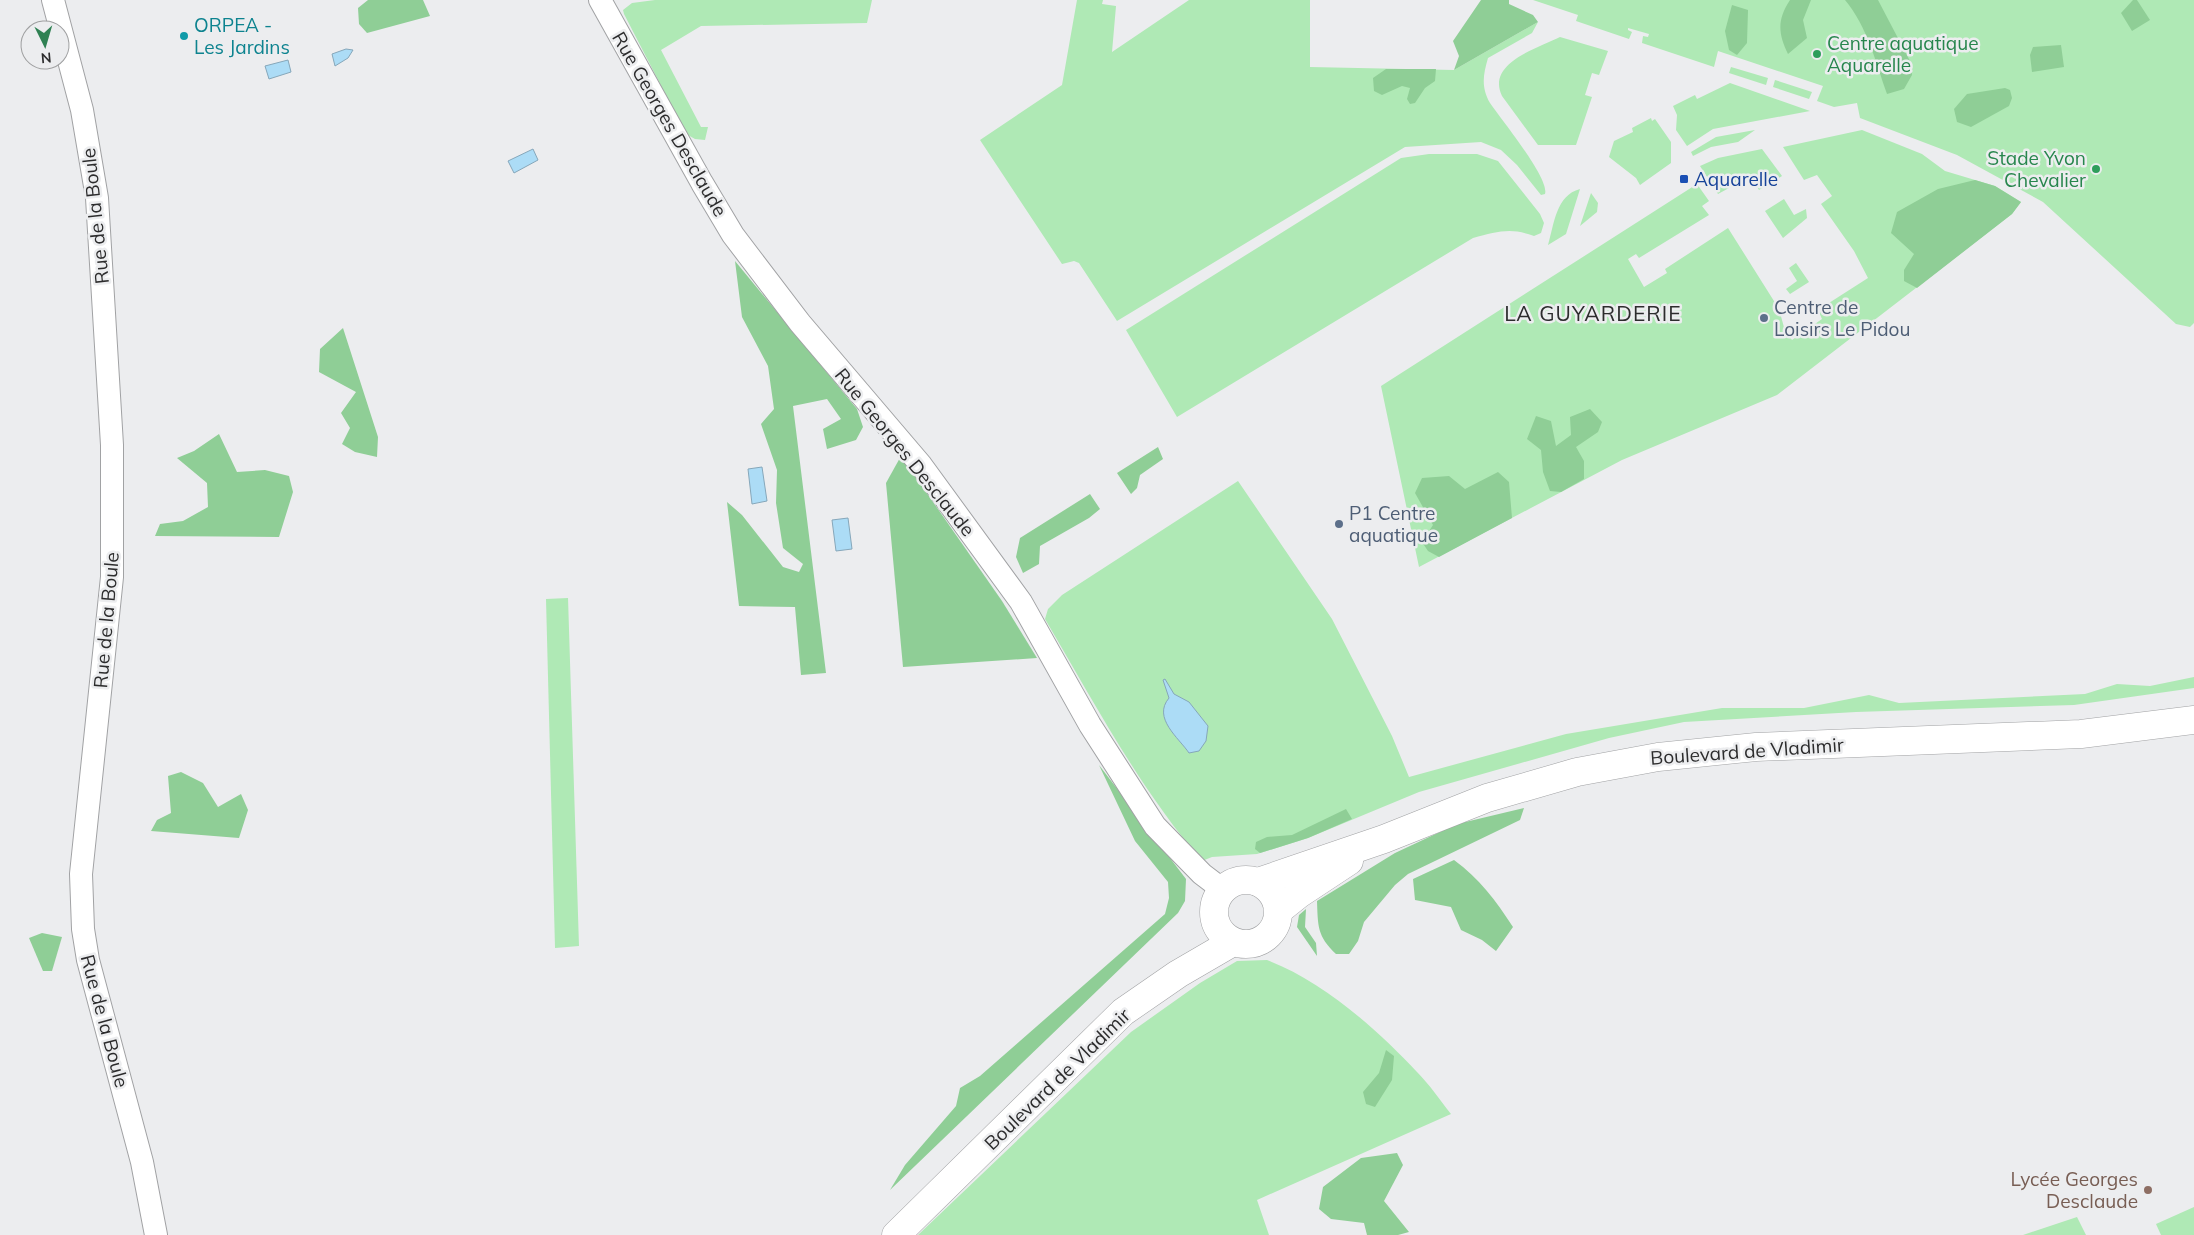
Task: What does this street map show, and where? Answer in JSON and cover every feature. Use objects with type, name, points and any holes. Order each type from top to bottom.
[{"type":"main road","name":"Boulevard de Vladimir","points":[[1258,882],[1384,838],[1435,817],[1524,787],[1577,772],[1658,757],[1765,747],[2081,734],[2194,720]]},
{"type":"main road","points":[[1279,910],[1299,894],[1384,838]]},
{"type":"main road","points":[[1239,880],[1258,882],[1272,893],[1279,910],[1276,925],[1264,939],[1254,944],[1243,945],[1224,932],[1214,905],[1223,890],[1239,880]]},
{"type":"main road","name":"Boulevard de Vladimir","points":[[896,1235],[1123,1012],[1224,932]]},
{"type":"street","name":"Rue de la Boule","points":[[53,0],[82,110],[97,198],[112,445],[112,577],[82,874],[82,929],[88,960],[142,1162],[156,1235]]},
{"type":"street","name":"Rue Georges Desclaude","points":[[601,2],[702,183],[734,235],[800,323],[921,465],[1021,602],[1090,725],[1155,826],[1202,874],[1223,890]]},
{"type":"green space","points":[[368,0],[423,0],[430,16],[367,33],[359,24],[358,8]]},
{"type":"green space","points":[[655,0],[872,0],[867,23],[701,26],[661,50],[701,127],[708,127],[705,140],[695,139],[686,134],[624,14],[623,10],[632,3]]},
{"type":"green space","points":[[1077,0],[1103,0],[1102,4],[1116,6],[1112,52],[1189,0],[1310,0],[1310,67],[1454,70],[1538,22],[1532,33],[1488,58],[1484,81],[1485,92],[1490,103],[1533,163],[1545,186],[1545,194],[1541,195],[1517,165],[1501,150],[1481,142],[1405,147],[1117,321],[1079,263],[1074,261],[1062,264],[980,140],[1062,85]]},
{"type":"green space","points":[[1481,0],[1509,0],[1509,4],[1533,15],[1538,22],[1454,70],[1459,56],[1453,41]]},
{"type":"green space","name":"Stade Yvon Chevalier","points":[[1533,0],[2194,0],[2194,323],[2190,327],[2176,324],[2043,202],[1957,155],[1860,118],[1857,103],[1834,107],[1817,101],[1823,86],[1718,51],[1714,67],[1642,43],[1643,36],[1648,37],[1649,34],[1628,28],[1632,32],[1629,39],[1576,21],[1578,15]]},
{"type":"green space","points":[[1790,0],[1811,0],[1803,20],[1807,38],[1788,54],[1782,40],[1780,27],[1783,14]]},
{"type":"green space","points":[[1845,0],[1878,0],[1911,63],[1912,75],[1904,89],[1887,94],[1865,33],[1853,10]]},
{"type":"green space","points":[[2133,0],[2137,0],[2150,20],[2132,31],[2121,13]]},
{"type":"green space","points":[[1732,5],[1748,10],[1747,43],[1737,55],[1729,50],[1725,31]]},
{"type":"green space","points":[[1560,37],[1608,51],[1599,75],[1592,73],[1585,95],[1592,97],[1576,145],[1538,145],[1502,96],[1499,84],[1501,74],[1517,58]]},
{"type":"green space","points":[[2061,45],[2064,67],[2032,72],[2030,55],[2033,47]]},
{"type":"green space","points":[[1731,67],[1768,78],[1766,85],[1729,73]]},
{"type":"green space","points":[[1386,69],[1436,69],[1435,81],[1425,88],[1415,103],[1410,104],[1407,99],[1410,88],[1402,86],[1382,95],[1374,91],[1373,78]]},
{"type":"green space","points":[[1775,80],[1812,92],[1809,99],[1773,87]]},
{"type":"green space","points":[[1730,83],[1810,111],[1713,129],[1687,146],[1676,130],[1677,115],[1673,106],[1695,95],[1697,99]]},
{"type":"green space","points":[[2005,88],[2010,90],[2012,98],[2009,106],[1971,127],[1957,122],[1954,109],[1967,94]]},
{"type":"green space","points":[[1651,118],[1652,121],[1655,119],[1671,142],[1671,163],[1640,185],[1636,178],[1609,157],[1614,141],[1633,132],[1632,128]]},
{"type":"green space","points":[[1755,130],[1738,142],[1711,147],[1693,156],[1691,152],[1716,137]]},
{"type":"green space","points":[[1862,130],[1922,154],[1945,171],[1995,186],[2021,202],[2012,214],[1777,395],[1622,460],[1419,567],[1381,386],[1697,184],[1709,201],[1702,206],[1709,215],[1639,258],[1636,254],[1628,259],[1644,287],[1667,273],[1665,269],[1728,228],[1779,309],[1785,331],[1792,340],[1822,319],[1818,310],[1868,278],[1854,251],[1821,204],[1832,196],[1817,175],[1804,180],[1783,147]]},
{"type":"green space","points":[[1762,149],[1782,176],[1759,190],[1751,176],[1718,194],[1700,166],[1718,158]]},
{"type":"green space","points":[[1429,154],[1477,154],[1498,161],[1540,214],[1544,223],[1541,233],[1534,236],[1504,231],[1473,238],[1177,417],[1126,330],[1401,158]]},
{"type":"green space","points":[[1975,180],[1995,186],[2021,202],[2012,214],[1917,288],[1904,281],[1904,270],[1914,254],[1891,233],[1897,212],[1938,189]]},
{"type":"green space","points":[[1580,189],[1566,234],[1548,245],[1554,220],[1561,204],[1572,192]]},
{"type":"green space","points":[[1591,193],[1598,203],[1597,212],[1580,226]]},
{"type":"green space","points":[[1784,199],[1794,215],[1806,209],[1807,218],[1783,238],[1765,211]]},
{"type":"green space","points":[[735,261],[857,409],[863,427],[856,440],[827,449],[823,429],[841,419],[827,399],[793,406],[826,673],[801,675],[795,607],[739,606],[727,502],[742,515],[783,567],[799,572],[803,564],[783,548],[776,503],[777,470],[761,424],[774,409],[768,366],[742,317]]},
{"type":"green space","points":[[1796,263],[1809,282],[1790,294],[1786,289],[1797,281],[1789,268]]},
{"type":"green space","points":[[343,328],[378,437],[377,457],[355,452],[342,444],[350,428],[341,413],[356,392],[319,372],[320,349]]},
{"type":"green space","points":[[1590,409],[1602,422],[1598,432],[1576,447],[1584,461],[1584,479],[1561,492],[1550,491],[1543,472],[1541,450],[1527,439],[1536,416],[1551,421],[1556,446],[1571,435],[1570,417]]},
{"type":"green space","points":[[219,434],[237,472],[265,470],[289,476],[293,492],[279,537],[155,536],[160,524],[183,521],[208,507],[207,483],[177,458],[194,451]]},
{"type":"green space","points":[[1158,447],[1163,459],[1140,475],[1137,488],[1131,494],[1117,473]]},
{"type":"green space","points":[[901,456],[1002,601],[1037,658],[903,667],[886,483]]},
{"type":"green space","points":[[1498,472],[1509,482],[1512,518],[1439,557],[1428,551],[1422,542],[1433,525],[1415,493],[1422,478],[1449,476],[1465,489]]},
{"type":"green space","points":[[1238,481],[1332,619],[1392,736],[1409,777],[1566,734],[1722,708],[1804,708],[1869,695],[1899,703],[2085,694],[2117,684],[2150,686],[2194,677],[2194,688],[2074,705],[1856,712],[1684,722],[1609,738],[1419,792],[1308,838],[1257,854],[1212,857],[1202,861],[1158,804],[1118,744],[1045,619],[1048,609],[1062,595]]},
{"type":"green space","points":[[1090,494],[1100,509],[1089,518],[1040,546],[1039,564],[1023,573],[1016,557],[1020,538]]},
{"type":"green space","points":[[568,598],[579,946],[555,948],[546,599]]},
{"type":"green space","points":[[1099,765],[1186,879],[1185,901],[1178,913],[890,1190],[905,1165],[956,1106],[960,1088],[980,1076],[1165,914],[1169,898],[1168,882],[1135,841]]},
{"type":"green space","points":[[181,772],[203,783],[218,807],[241,794],[248,810],[239,838],[151,831],[157,820],[171,813],[168,776]]},
{"type":"green space","points":[[1524,808],[1520,820],[1408,874],[1395,885],[1364,922],[1358,941],[1349,954],[1336,954],[1325,942],[1318,924],[1317,901],[1395,853],[1457,824]]},
{"type":"green space","points":[[1346,809],[1352,819],[1308,838],[1260,853],[1255,849],[1256,842],[1267,837],[1292,835]]},
{"type":"green space","points":[[1454,860],[1486,890],[1513,927],[1496,951],[1482,940],[1461,930],[1451,907],[1415,900],[1413,879]]},
{"type":"green space","points":[[1306,909],[1305,927],[1316,943],[1317,956],[1297,927],[1299,915]]},
{"type":"green space","points":[[42,933],[62,937],[52,971],[43,971],[29,938]]},
{"type":"green space","points":[[1267,960],[1308,980],[1347,1007],[1401,1056],[1430,1087],[1451,1114],[1257,1200],[1269,1235],[918,1235],[1131,1032],[1200,983],[1237,961]]},
{"type":"green space","points":[[1386,1050],[1394,1056],[1392,1080],[1375,1107],[1366,1104],[1363,1092],[1379,1073]]},
{"type":"green space","points":[[1397,1153],[1403,1165],[1384,1201],[1409,1232],[1398,1235],[1367,1235],[1364,1223],[1331,1219],[1319,1209],[1323,1187],[1361,1158]]},
{"type":"green space","points":[[2194,1207],[2194,1235],[2161,1235],[2156,1224]]},
{"type":"green space","points":[[2077,1217],[2086,1235],[2023,1235]]},
{"type":"water","points":[[346,49],[353,50],[348,58],[335,66],[332,54]]},
{"type":"water","points":[[288,60],[291,72],[269,79],[265,66]]},
{"type":"water","points":[[533,149],[538,160],[514,173],[508,161]]},
{"type":"water","points":[[762,467],[767,501],[752,504],[748,469]]},
{"type":"water","points":[[848,518],[852,549],[836,551],[832,520]]},
{"type":"water","points":[[1165,679],[1174,694],[1189,702],[1208,726],[1206,741],[1199,751],[1189,753],[1165,720],[1165,705],[1169,698],[1163,680]]},
{"type":"place","name":"ORPEA - Les Jardins","points":[[184,36]]},
{"type":"place","name":"Centre aquatique Aquarelle","points":[[1817,54]]},
{"type":"place","name":"Stade Yvon Chevalier","points":[[2096,169]]},
{"type":"place","name":"Aquarelle","points":[[1684,179]]},
{"type":"place","name":"Centre de Loisirs Le Pidou","points":[[1764,318]]},
{"type":"place","name":"P1 Centre aquatique","points":[[1339,524]]},
{"type":"place","name":"Lycée Georges Desclaude","points":[[2148,1190]]},
{"type":"district","name":"LA GUYARDERIE","points":[[1593,313]]}]
